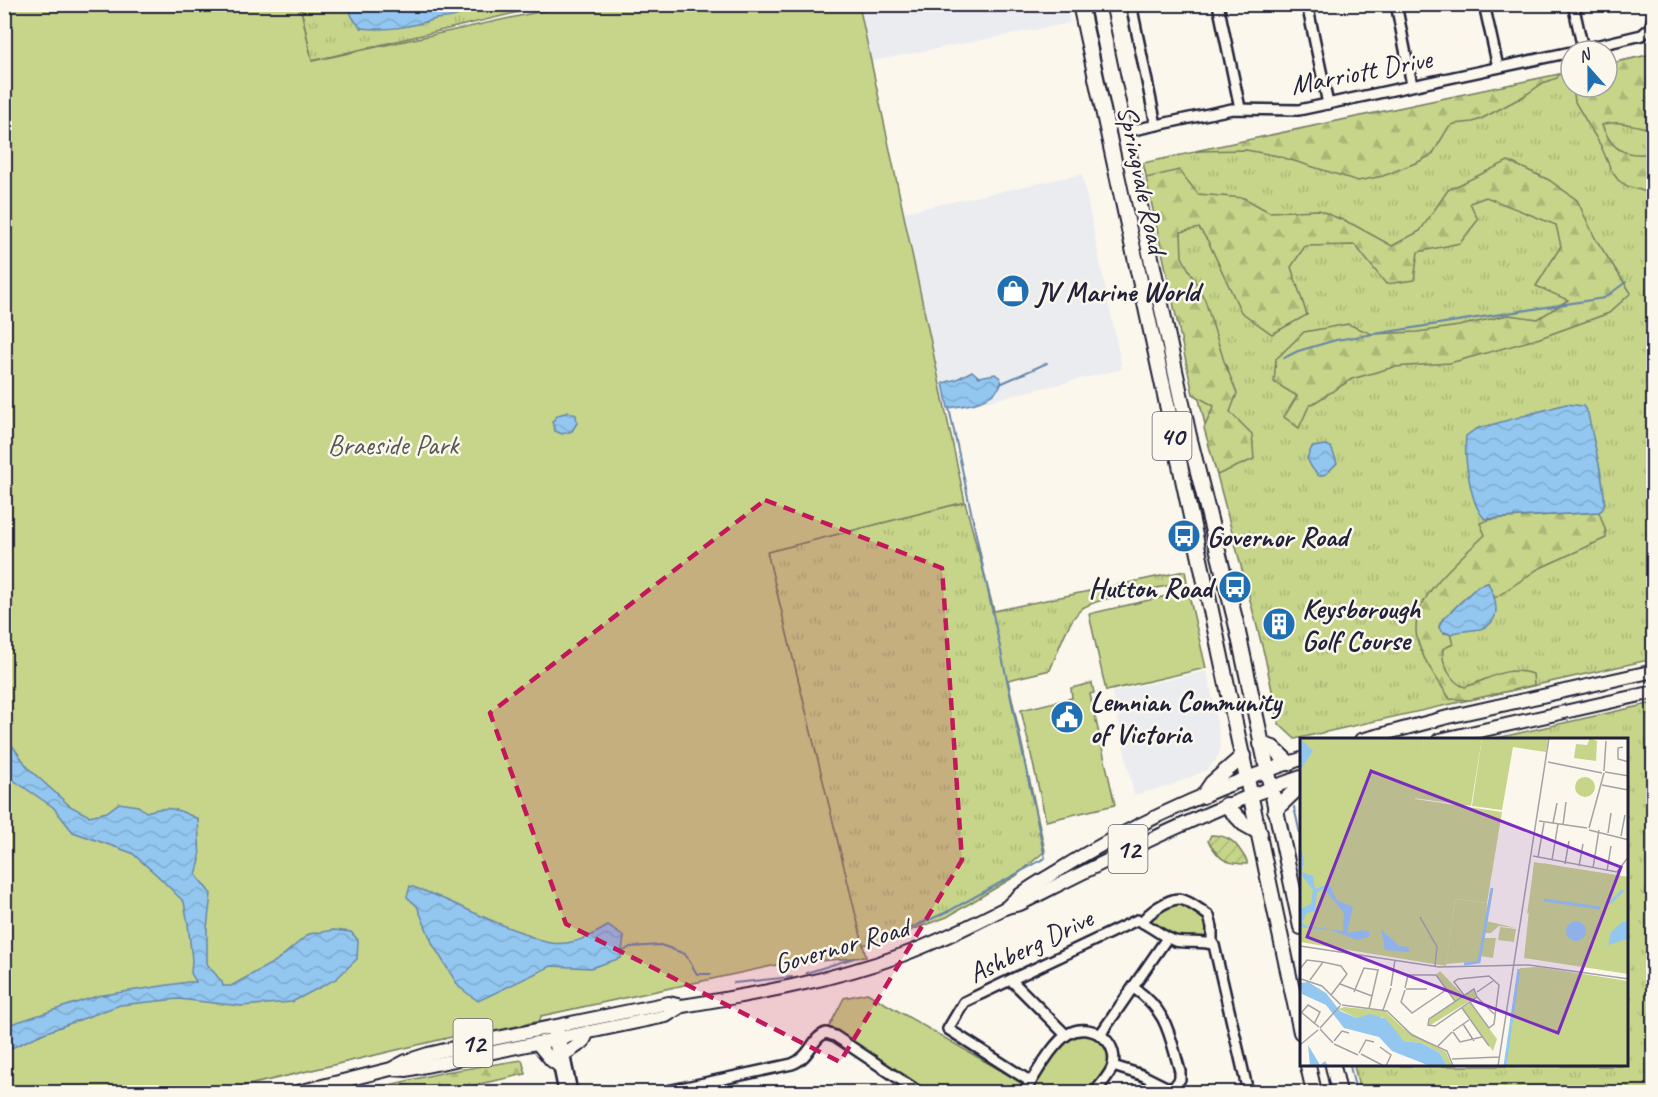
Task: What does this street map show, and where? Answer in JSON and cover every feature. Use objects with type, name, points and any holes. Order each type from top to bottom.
[{"type":"highway","name":"Springvale Road","points":[[1080,4],[1300,1027]]},
{"type":"highway","name":"Springvale Road","points":[[1097,4],[1189,436],[1236,623],[1300,922]]},
{"type":"highway","points":[[1261,744],[1295,761]]},
{"type":"highway","points":[[1203,796],[1212,783],[1243,756]]},
{"type":"highway","points":[[1275,810],[1300,786]]},
{"type":"highway","points":[[1226,805],[1244,824],[1260,833]]},
{"type":"highway","points":[[1308,1067],[1314,1092]]},
{"type":"highway","points":[[1333,1067],[1339,1092]]},
{"type":"main road","points":[[1369,738],[1448,717],[1653,671]]},
{"type":"main road","points":[[1448,738],[1653,692]]},
{"type":"main road","name":"12","points":[[1267,771],[1295,761]]},
{"type":"main road","name":"Governor Road","points":[[1007,908],[1016,896],[1098,846],[1203,796],[1267,771]]},
{"type":"main road","name":"12","points":[[1270,788],[1300,777]]},
{"type":"main road","name":"Governor Road","points":[[391,1069],[407,1070],[666,1016],[682,1006],[764,992],[858,969],[932,943],[1020,904],[1156,836],[1270,788]]},
{"type":"main road","name":"Governor Road","points":[[298,1092],[391,1069],[428,1054],[554,1025],[669,1003],[682,1006]]},
{"type":"main road","points":[[537,1043],[551,1060],[561,1060],[583,1042],[588,1032]]},
{"type":"street","points":[[1131,4],[1156,125]]},
{"type":"street","points":[[1218,4],[1240,108]]},
{"type":"street","points":[[1307,4],[1328,104]]},
{"type":"street","points":[[1396,4],[1412,85]]},
{"type":"street","points":[[1484,4],[1498,67]]},
{"type":"street","points":[[1573,4],[1575,39]]},
{"type":"street","name":"Marriott Drive","points":[[1619,41],[1642,35],[1648,31],[1653,21]]},
{"type":"street","name":"Marriott Drive","points":[[1124,132],[1240,108],[1294,110],[1328,104],[1559,54]]},
{"type":"street","points":[[1212,944],[1192,944],[1167,938],[1142,922],[1151,911],[1176,899],[1182,899],[1209,916],[1213,930],[1212,944],[1216,949],[1248,1092]]},
{"type":"street","name":"Ashberg Drive","points":[[1031,1082],[948,1029],[964,1002],[1132,921],[1142,922]]},
{"type":"street","points":[[1100,1035],[1167,938]]},
{"type":"street","points":[[1011,980],[1066,1035]]},
{"type":"street","points":[[1113,1066],[1142,1075],[1174,1091],[1180,1079],[1180,1071],[1165,1021],[1151,1000],[1134,988]]},
{"type":"street","points":[[554,1025],[564,1092]]},
{"type":"street","points":[[1024,1092],[1056,1045],[1076,1029],[1089,1029],[1100,1035],[1110,1046],[1113,1066],[1095,1092]]},
{"type":"street","points":[[666,1092],[801,1061],[817,1038],[826,1033],[835,1036],[919,1092]]},
{"type":"street","points":[[561,1060],[573,1092]]},
{"type":"highlighted area","points":[[765,500],[942,568],[962,860],[840,1062],[566,924],[490,713]]},
{"type":"shaded area","points":[[859,5],[1071,5],[1071,8],[1067,9],[1070,23],[872,61]]},
{"type":"shaded area","name":"JV Marine World","points":[[1082,174],[1122,369],[946,411],[904,212]]},
{"type":"shaded area","points":[[1207,671],[1221,749],[1216,760],[1207,770],[1169,786],[1134,795],[1112,692]]},
{"type":"green space","points":[[300,4],[549,5],[312,61]]},
{"type":"green space","name":"Braeside Park","points":[[5,5],[300,5],[312,61],[570,5],[859,5],[965,502],[767,552],[866,957],[781,964],[541,1016],[540,1021],[485,1033],[477,1031],[219,1092],[5,1092]]},
{"type":"green space","name":"Keysborough Golf Course","points":[[1653,54],[1653,659],[1295,739],[1279,724],[1265,657],[1217,475],[1143,163],[1559,75],[1559,99],[1619,99],[1619,61]]},
{"type":"green space","points":[[1653,54],[1653,129],[1621,123],[1602,125],[1611,141],[1622,151],[1635,154],[1653,153],[1653,194],[1627,186],[1618,180],[1575,102],[1575,99],[1619,99],[1619,61]]},
{"type":"green space","points":[[1559,74],[1557,78],[1543,83],[1481,119],[1454,124],[1448,128],[1432,155],[1383,176],[1358,181],[1278,156],[1246,150],[1195,151]]},
{"type":"green space","points":[[1508,161],[1549,180],[1577,200],[1595,238],[1631,293],[1609,313],[1540,338],[1450,363],[1394,367],[1352,379],[1309,406],[1299,428],[1284,417],[1297,396],[1274,382],[1276,359],[1304,332],[1348,324],[1372,334],[1417,332],[1459,326],[1508,315],[1538,319],[1568,300],[1536,286],[1561,246],[1556,225],[1486,197],[1470,203],[1478,220],[1460,243],[1418,252],[1414,280],[1386,284],[1355,245],[1305,246],[1291,267],[1307,315],[1272,334],[1241,312],[1208,241],[1199,228],[1181,232],[1182,257],[1205,300],[1224,361],[1237,393],[1230,412],[1252,434],[1254,459],[1217,475],[1204,428],[1214,406],[1193,394],[1146,178],[1179,170],[1198,194],[1244,198],[1269,212],[1319,210],[1354,225],[1392,246],[1420,231],[1448,190]]},
{"type":"green space","points":[[965,502],[994,611],[1185,571],[1187,582],[1117,596],[1083,608],[1072,620],[1050,670],[1008,680],[1045,851],[1016,876],[947,917],[893,937],[863,945],[767,552]]},
{"type":"green space","points":[[1599,512],[1606,538],[1538,569],[1495,598],[1488,583],[1478,586],[1442,620],[1439,627],[1444,633],[1450,634],[1453,644],[1443,649],[1444,660],[1451,677],[1460,685],[1465,687],[1498,674],[1514,671],[1533,674],[1534,685],[1470,700],[1450,699],[1423,654],[1417,638],[1416,623],[1420,609],[1438,581],[1485,535],[1480,523],[1492,519]]},
{"type":"green space","points":[[1188,591],[1206,668],[1106,691],[1089,614]]},
{"type":"green space","points":[[1092,683],[1094,693],[1090,694],[1115,805],[1046,821],[1021,710],[1072,698],[1071,688]]},
{"type":"green space","points":[[1653,703],[1653,1092],[1360,1092],[1354,1067],[1628,1067],[1628,738],[1497,738]]},
{"type":"green space","points":[[1211,835],[1218,835],[1233,842],[1247,864],[1228,862],[1220,857],[1208,841]]},
{"type":"green space","points":[[1180,900],[1203,917],[1205,916],[1210,935],[1203,939],[1186,939],[1147,921],[1153,915]]},
{"type":"green space","points":[[867,993],[1024,1084],[1019,1092],[927,1092],[828,1029],[844,998]]},
{"type":"green space","points":[[1077,1032],[1095,1034],[1108,1049],[1107,1069],[1091,1092],[1027,1092],[1056,1050]]},
{"type":"green space","points":[[522,1060],[526,1074],[442,1092],[359,1092],[445,1072]]},
{"type":"water","points":[[353,4],[460,5],[459,15],[456,16],[381,29],[361,28],[350,11]]},
{"type":"water","points":[[972,371],[979,377],[995,374],[1002,383],[986,399],[948,408],[943,383]]},
{"type":"water","points":[[1566,404],[1583,406],[1588,413],[1603,487],[1603,509],[1599,512],[1485,519],[1475,503],[1472,492],[1467,467],[1466,436],[1476,429]]},
{"type":"water","points":[[569,412],[576,415],[577,423],[572,431],[562,434],[555,431],[552,422],[558,415]]},
{"type":"water","points":[[1326,445],[1331,447],[1337,463],[1326,474],[1319,476],[1307,458],[1312,447]]},
{"type":"water","points":[[1488,583],[1494,596],[1496,609],[1488,626],[1450,634],[1441,631],[1439,627],[1442,620],[1478,586]]},
{"type":"water","points":[[9,741],[29,769],[70,806],[89,816],[107,812],[119,803],[138,806],[146,812],[173,809],[198,819],[200,860],[196,875],[211,894],[207,928],[207,964],[223,986],[231,986],[276,961],[309,934],[334,930],[351,932],[358,940],[357,959],[336,979],[292,1002],[241,1006],[178,999],[120,1005],[44,1033],[5,1051],[5,1026],[97,996],[196,982],[191,973],[192,960],[184,902],[132,853],[73,832],[53,807],[10,778],[5,778],[5,745]]},
{"type":"water","points":[[410,886],[547,942],[559,944],[574,942],[608,926],[624,937],[621,958],[591,968],[551,966],[478,1001],[459,987],[433,945],[417,906],[407,897]]},
{"type":"waterway","points":[[1284,358],[1298,351],[1336,340],[1604,298],[1626,282]]},
{"type":"waterway","points":[[1000,384],[1047,363]]},
{"type":"waterway","points":[[893,936],[949,911],[1045,858],[949,408]]},
{"type":"waterway","points":[[1294,807],[1300,834]]},
{"type":"waterway","points":[[621,953],[630,947],[661,945],[685,954],[697,974],[711,974]]},
{"type":"waterway","points":[[806,973],[854,958]]},
{"type":"waterway","points":[[734,983],[792,977]]},
{"type":"waterway","points":[[1350,1067],[1356,1092]]},
{"type":"place","name":"JV Marine World","points":[[1013,291]]},
{"type":"place","name":"Governor Road","points":[[1184,536]]},
{"type":"place","name":"Hutton Road","points":[[1235,587]]},
{"type":"place","name":"Keysborough Golf Course","points":[[1279,624]]},
{"type":"place","name":"Lemnian Community of Victoria","points":[[1067,717]]}]
